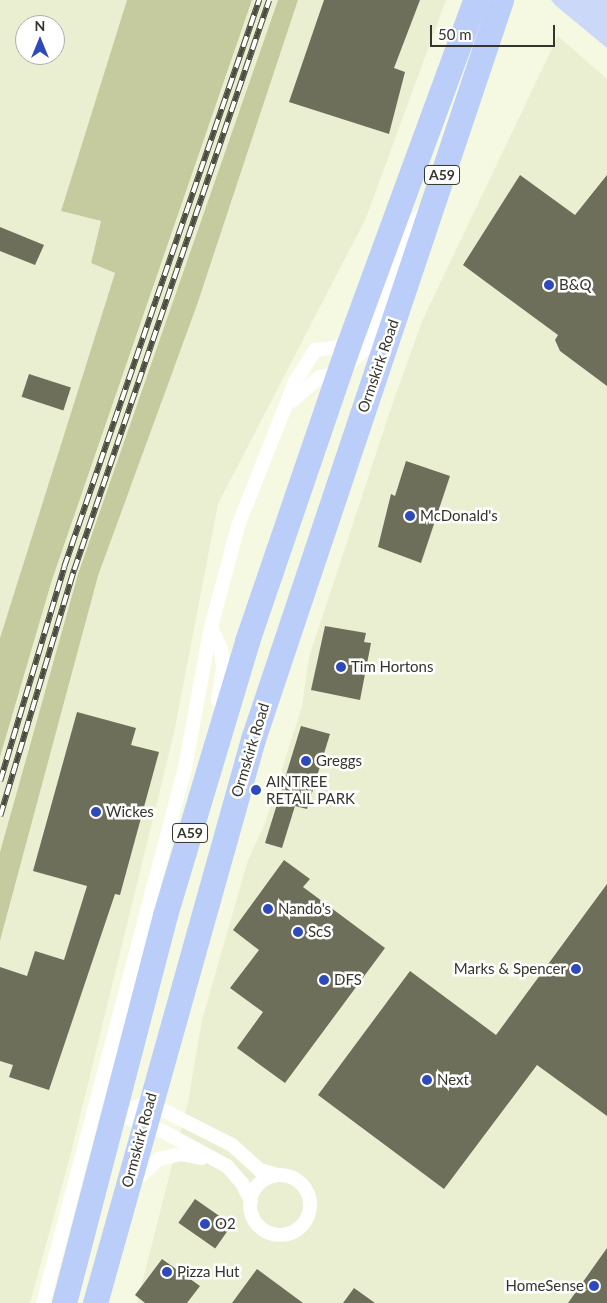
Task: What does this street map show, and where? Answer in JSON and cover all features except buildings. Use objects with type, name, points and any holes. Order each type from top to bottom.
[{"type":"highway","name":"Ormskirk Road","points":[[95,1303],[146,1113],[253,739],[374,374],[366,348],[475,0]]},
{"type":"highway","name":"Ormskirk Road","points":[[64,1303],[196,813],[253,623],[341,372],[366,348],[432,206],[501,0]]},
{"type":"highway","points":[[341,372],[374,374]]},
{"type":"street","points":[[43,1303],[186,768],[211,628],[238,526],[288,406],[295,382],[315,350],[366,348]]},
{"type":"street","points":[[288,406],[320,377],[341,372]]},
{"type":"street","points":[[196,813],[222,668],[221,649],[211,628]]},
{"type":"street","points":[[114,1113],[146,1113],[227,1166],[242,1182],[251,1201],[253,1216],[262,1229],[280,1235],[299,1229],[310,1213],[308,1194],[297,1180],[260,1170],[232,1145],[146,1113],[114,1113]]},
{"type":"street","points":[[124,1193],[148,1166],[173,1155],[196,1156],[227,1166]]},
{"type":"street","points":[[251,1201],[260,1184],[277,1175]]},
{"type":"shaded area","points":[[0,0],[127,0],[61,211],[101,221],[91,263],[115,273],[0,638]]},
{"type":"shaded area","points":[[127,0],[252,0],[52,580],[0,757],[0,638],[115,273],[91,263],[101,221],[61,211]]},
{"type":"shaded area","points":[[252,0],[278,0],[78,574],[0,852],[0,757],[52,580]]},
{"type":"shaded area","points":[[278,0],[298,0],[197,305],[98,576],[0,941],[0,852],[78,574]]},
{"type":"shaded area","points":[[298,0],[446,0],[366,218],[218,504],[174,733],[70,1157],[30,1303],[0,1303],[0,941],[98,576],[197,305]]},
{"type":"shaded area","points":[[558,36],[607,79],[607,1303],[137,1303],[188,1102],[202,1020],[248,860],[264,826],[302,706],[309,657],[393,402],[423,319]]},
{"type":"water","points":[[551,0],[607,0],[607,48],[555,5]]},
{"type":"railway","points":[[0,781],[64,567],[259,0]]},
{"type":"railway","points":[[0,816],[74,570],[269,0]]},
{"type":"place","name":"B&Q","points":[[549,285]]},
{"type":"place","name":"McDonald's","points":[[410,516]]},
{"type":"place","name":"Tim Hortons","points":[[341,667]]},
{"type":"place","name":"Greggs","points":[[306,761]]},
{"type":"place","name":"AINTREE RETAIL PARK","points":[[256,790]]},
{"type":"place","name":"Wickes","points":[[96,812]]},
{"type":"place","name":"Nando's","points":[[268,909]]},
{"type":"place","name":"ScS","points":[[298,932]]},
{"type":"place","name":"Marks & Spencer","points":[[576,969]]},
{"type":"place","name":"DFS","points":[[324,980]]},
{"type":"place","name":"Next","points":[[427,1080]]},
{"type":"place","name":"O2","points":[[205,1224]]},
{"type":"place","name":"Pizza Hut","points":[[167,1272]]},
{"type":"place","name":"HomeSense","points":[[594,1286]]}]
